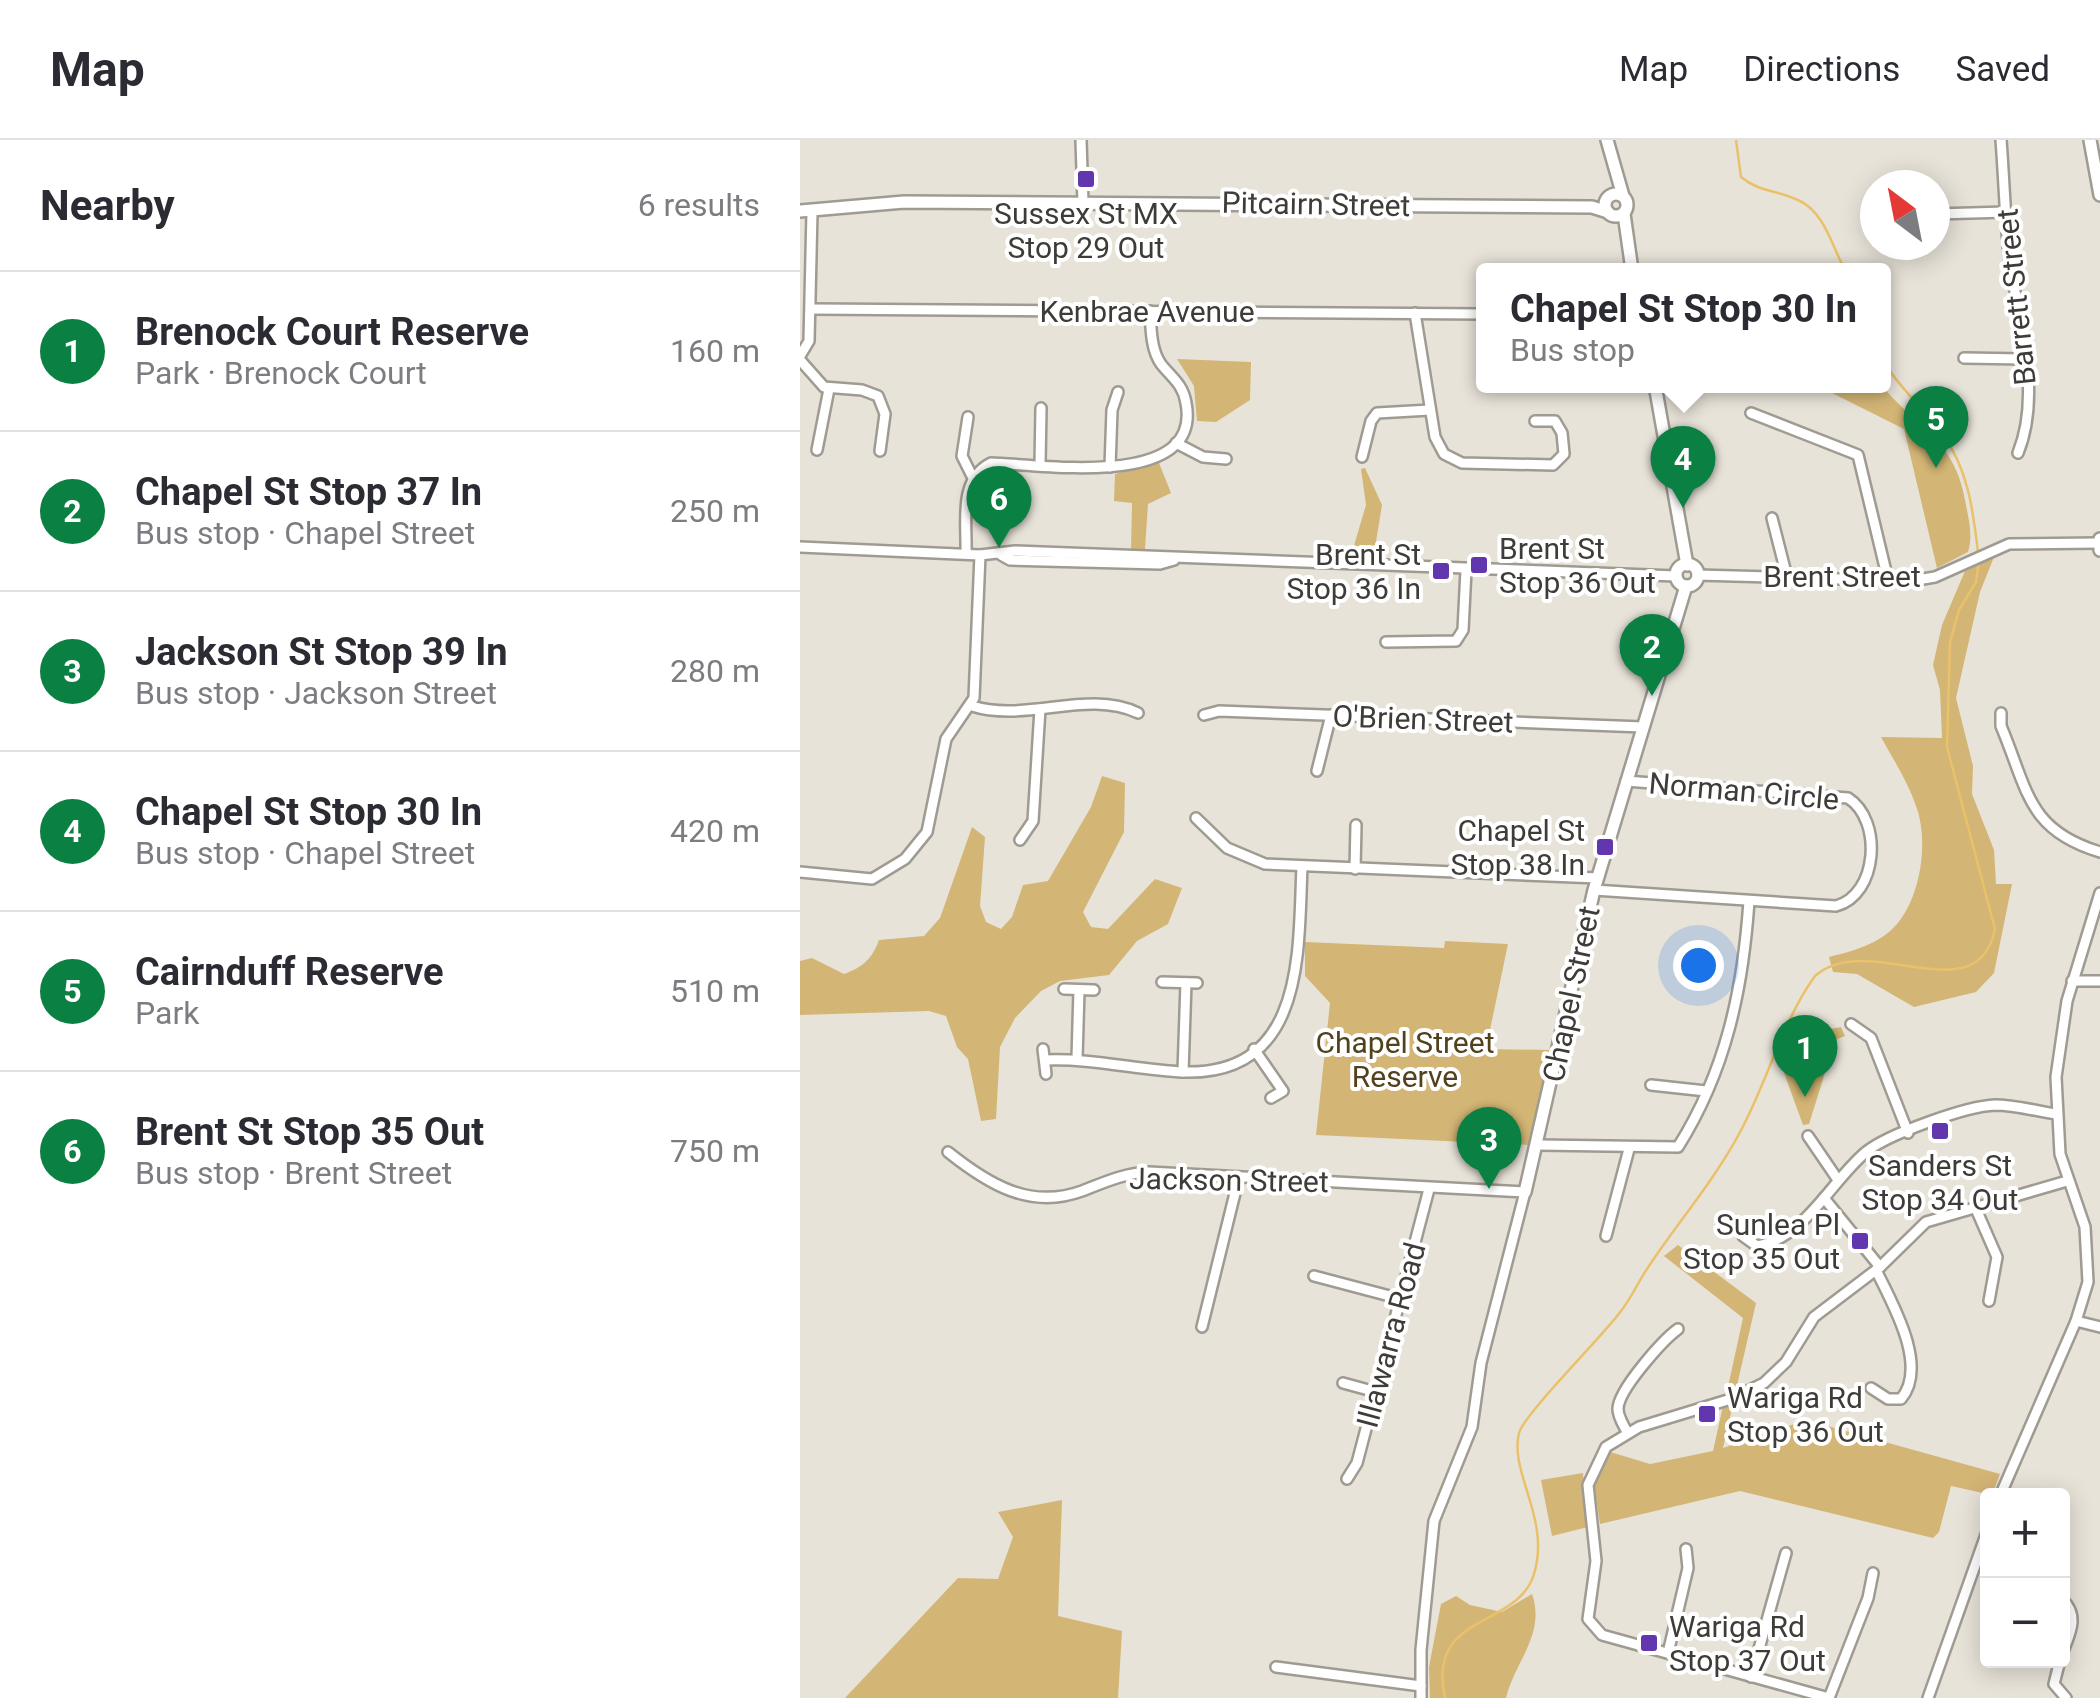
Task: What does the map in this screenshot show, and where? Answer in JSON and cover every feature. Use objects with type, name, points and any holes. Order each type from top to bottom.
[{"type":"street","points":[[1080,140],[1083,202]]},
{"type":"street","points":[[1607,140],[1615,180],[1615,208],[1630,263]]},
{"type":"street","name":"Barrett Street","points":[[2001,140],[2024,358],[2026,414],[2018,453]]},
{"type":"street","points":[[2090,140],[2100,195]]},
{"type":"street","name":"Pitcairn Street","points":[[806,212],[904,202],[1615,208]]},
{"type":"street","points":[[806,212],[811,309],[809,341],[800,358],[818,383],[829,389],[862,390],[878,396],[885,414],[880,451]]},
{"type":"street","points":[[1950,214],[2006,212]]},
{"type":"street","name":"Kenbrae Avenue","points":[[811,309],[1476,314]]},
{"type":"street","points":[[972,476],[991,463],[1110,467],[1146,463],[1176,443],[1188,409],[1180,383],[1155,352],[1150,312]]},
{"type":"street","points":[[1415,313],[1436,443],[1444,454],[1462,463],[1548,467],[1558,462],[1566,450],[1560,428],[1551,420],[1535,421]]},
{"type":"street","points":[[1964,358],[2024,358]]},
{"type":"street","points":[[817,450],[829,389]]},
{"type":"street","points":[[1110,467],[1112,410],[1118,392]]},
{"type":"street","points":[[1656,393],[1687,564],[1681,581]]},
{"type":"street","points":[[1040,464],[1041,408]]},
{"type":"street","points":[[1362,457],[1371,421],[1378,413],[1430,410]]},
{"type":"street","points":[[1751,413],[1858,455],[1888,580]]},
{"type":"street","points":[[966,553],[972,476],[962,456],[968,417]]},
{"type":"street","points":[[1176,443],[1203,456],[1226,458]]},
{"type":"street","points":[[1772,518],[1788,577]]},
{"type":"street","name":"Brent Street","points":[[1698,575],[1923,580],[2017,542],[2100,544]]},
{"type":"street","points":[[800,547],[980,555],[1015,551],[1693,584],[1698,575],[1687,564]]},
{"type":"street","points":[[800,872],[872,879],[911,854],[929,827],[946,738],[972,706],[980,555]]},
{"type":"street","points":[[1386,642],[1456,641],[1463,630],[1466,570]]},
{"type":"street","name":"Chapel Street","points":[[1421,1698],[1434,1521],[1472,1427],[1481,1364],[1538,1146],[1596,884],[1644,728],[1681,581]]},
{"type":"street","points":[[972,706],[1110,706],[1138,713]]},
{"type":"street","points":[[1020,840],[1028,831],[1035,800],[1040,709]]},
{"type":"street","name":"O'Brien Street","points":[[1204,716],[1219,712],[1331,715],[1644,728]]},
{"type":"street","points":[[2001,712],[2001,726],[2046,825],[2065,841],[2100,852]]},
{"type":"street","points":[[1317,772],[1331,715]]},
{"type":"street","name":"Norman Circle","points":[[1196,818],[1243,858],[1302,867],[1596,884],[1829,906],[1852,898],[1865,879],[1870,834],[1860,808],[1841,796],[1626,782]]},
{"type":"street","points":[[1355,869],[1356,825]]},
{"type":"street","points":[[1028,831],[1036,840]]},
{"type":"street","points":[[1046,1074],[1044,1055],[1183,1072],[1214,1068],[1254,1050],[1278,1023],[1294,989],[1302,867]]},
{"type":"street","points":[[2003,1488],[2086,1294],[2090,1259],[2085,1227],[2066,1181],[2056,1114],[2059,1040],[2072,980],[2100,893]]},
{"type":"street","points":[[1538,1146],[1678,1147],[1736,1016],[1748,901]]},
{"type":"street","points":[[2072,980],[2100,980]]},
{"type":"street","points":[[1162,982],[1191,983],[1183,1072]]},
{"type":"street","points":[[1064,989],[1094,990]]},
{"type":"street","points":[[1078,1059],[1079,990]]},
{"type":"street","points":[[1851,1024],[1871,1038],[1908,1133]]},
{"type":"street","points":[[1254,1050],[1286,1089],[1271,1098]]},
{"type":"street","points":[[1651,1086],[1706,1091]]},
{"type":"street","points":[[1743,1236],[1757,1246],[1768,1244],[1824,1198],[1873,1147],[1908,1133],[1990,1106],[2056,1114]]},
{"type":"street","points":[[1808,1136],[1838,1180]]},
{"type":"street","points":[[1606,1236],[1629,1148]]},
{"type":"street","name":"Jackson Street","points":[[948,1152],[992,1184],[1037,1198],[1071,1194],[1138,1173],[1525,1192]]},
{"type":"street","points":[[1202,1327],[1239,1177]]},
{"type":"street","points":[[1873,1574],[1868,1598],[1828,1698],[1602,1635],[1588,1618],[1596,1561],[1590,1478],[1606,1446],[1627,1432],[1731,1400],[1764,1383],[1786,1362],[1814,1317],[1878,1269],[1926,1222],[2066,1181]]},
{"type":"street","name":"Illawarra Road","points":[[1347,1479],[1357,1462],[1429,1189]]},
{"type":"street","points":[[1824,1198],[1878,1269],[1907,1344],[1911,1374],[1901,1398],[1888,1399],[1871,1388]]},
{"type":"street","points":[[1976,1209],[1996,1257],[1989,1301]]},
{"type":"street","points":[[1314,1276],[1401,1299]]},
{"type":"street","points":[[2076,1321],[2100,1327]]},
{"type":"street","points":[[1627,1432],[1618,1412],[1621,1396],[1663,1342],[1678,1329]]},
{"type":"street","points":[[1342,1383],[1376,1392]]},
{"type":"street","points":[[1668,1653],[1688,1568],[1686,1549]]},
{"type":"street","points":[[1928,1698],[1980,1550]]},
{"type":"street","points":[[1751,1677],[1786,1552]]},
{"type":"street","points":[[1976,1560],[1980,1562]]},
{"type":"street","points":[[1276,1668],[1421,1686]]},
{"type":"street","points":[[2058,1668],[2054,1684],[2066,1698]]},
{"type":"green space","points":[[1177,359],[1251,362],[1250,400],[1216,422],[1197,421],[1194,386]]},
{"type":"green space","points":[[1832,393],[1889,393],[1934,438],[1954,465],[1961,483],[1970,540],[1968,552],[1937,568],[1904,429]]},
{"type":"green space","points":[[1159,463],[1171,493],[1148,504],[1145,549],[1131,550],[1132,503],[1114,501],[1115,474]]},
{"type":"green space","points":[[1365,468],[1382,505],[1373,560],[1350,559],[1366,505],[1361,469]]},
{"type":"green space","points":[[1994,557],[1980,592],[1956,698],[1973,766],[1972,794],[1994,850],[1996,884],[2012,884],[1994,973],[1976,992],[1914,1007],[1857,974],[1833,972],[1829,957],[1883,937],[1897,924],[1912,899],[1922,851],[1920,820],[1909,788],[1881,737],[1942,738],[1940,690],[1933,665],[1942,625],[1965,571]]},
{"type":"green space","points":[[1102,776],[1125,783],[1124,832],[1083,912],[1091,927],[1108,929],[1155,879],[1182,888],[1168,924],[1137,941],[1109,975],[1060,981],[1041,991],[1015,1018],[1000,1047],[996,1119],[981,1121],[968,1059],[957,1047],[946,1016],[929,1011],[800,1015],[800,961],[812,958],[844,974],[866,962],[879,940],[924,936],[940,918],[972,827],[985,837],[980,906],[986,922],[1001,929],[1012,917],[1023,885],[1048,881],[1091,807]]},
{"type":"green space","name":"Chapel Street Reserve","points":[[1445,941],[1508,944],[1486,1049],[1550,1050],[1530,1145],[1316,1135],[1330,1003],[1305,976],[1305,942],[1444,948]]},
{"type":"green space","points":[[1841,1027],[1845,1036],[1823,1045],[1829,1060],[1809,1124],[1803,1125],[1783,1070],[1800,1035]]},
{"type":"green space","points":[[1678,1245],[1756,1303],[1735,1394],[1726,1396],[1743,1318],[1664,1256]]},
{"type":"green space","points":[[1733,1404],[1723,1448],[1806,1420],[2000,1474],[1995,1488],[1980,1488],[1980,1492],[1951,1486],[1939,1532],[1933,1538],[1740,1491],[1600,1524],[1594,1485],[1607,1451],[1650,1464],[1713,1451],[1723,1406]]},
{"type":"green space","points":[[1583,1473],[1588,1527],[1552,1536],[1541,1480]]},
{"type":"green space","points":[[1062,1500],[1058,1616],[1122,1631],[1118,1698],[845,1698],[958,1578],[998,1579],[1013,1537],[998,1512]]},
{"type":"green space","points":[[1532,1594],[1532,1635],[1506,1698],[1430,1698],[1429,1667],[1441,1604],[1456,1596],[1470,1605],[1502,1612]]},
{"type":"waterway","points":[[1736,140],[1741,177],[1807,206],[1821,221],[1842,263]]},
{"type":"waterway","points":[[1891,372],[1935,424],[1958,461],[1971,505],[1978,552]]},
{"type":"waterway","points":[[1445,1698],[1443,1670],[1448,1650],[1460,1635],[1525,1592],[1534,1574],[1537,1534],[1517,1448],[1524,1423],[1621,1311],[1718,1169],[1749,1115],[1793,1013],[1815,976],[1837,964],[1863,961],[1944,970],[1967,966],[1985,954],[1995,929],[1947,747],[1950,642],[1959,610],[1976,582],[1979,560]]},
{"type":"place","name":"Sussex St MX Stop 29 Out","points":[[1086,179]]},
{"type":"place","name":"Cairnduff Reserve","points":[[1936,468]]},
{"type":"place","name":"Chapel St Stop 30 In","points":[[1683,508]]},
{"type":"place","name":"Brent St Stop 35 Out","points":[[999,548]]},
{"type":"place","name":"Brent St Stop 36 Out","points":[[1479,565]]},
{"type":"place","name":"Brent St Stop 36 In","points":[[1441,571]]},
{"type":"place","name":"Chapel St Stop 37 In","points":[[1652,696]]},
{"type":"place","name":"Chapel St Stop 38 In","points":[[1605,847]]},
{"type":"place","name":"Brenock Court Reserve","points":[[1805,1097]]},
{"type":"place","name":"Sanders St Stop 34 Out","points":[[1940,1131]]},
{"type":"place","name":"Jackson St Stop 39 In","points":[[1489,1189]]},
{"type":"place","name":"Sunlea Pl Stop 35 Out","points":[[1860,1241]]},
{"type":"place","name":"Wariga Rd Stop 36 Out","points":[[1707,1414]]},
{"type":"place","name":"Wariga Rd Stop 37 Out","points":[[1649,1643]]}]
